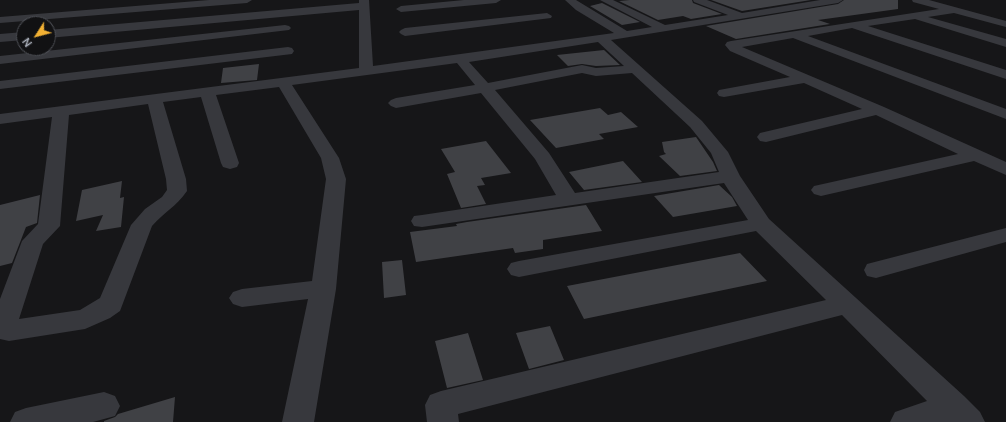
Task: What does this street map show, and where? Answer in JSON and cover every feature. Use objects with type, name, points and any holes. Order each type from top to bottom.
[{"type":"street","points":[[85,13],[100,0]]},
{"type":"street","points":[[45,16],[85,13],[156,4],[247,0]]},
{"type":"street","points":[[281,0],[288,51],[287,81],[330,158],[336,179],[323,289],[298,422]]},
{"type":"street","points":[[400,9],[458,2],[496,0]]},
{"type":"street","points":[[570,0],[580,8],[626,35]]},
{"type":"street","points":[[605,0],[664,30]]},
{"type":"street","points":[[698,0],[740,16]]},
{"type":"street","points":[[709,4],[728,0]]},
{"type":"street","points":[[0,119],[460,59],[481,45],[602,39],[664,30],[740,16],[814,8],[838,0]]},
{"type":"street","points":[[917,0],[1006,24]]},
{"type":"street","points":[[458,2],[481,45]]},
{"type":"street","points":[[56,33],[364,3],[366,72]]},
{"type":"street","points":[[22,16],[36,5]]},
{"type":"street","points":[[814,8],[852,24],[1006,75]]},
{"type":"street","points":[[954,10],[852,24],[731,45],[734,48],[878,110],[1006,169]]},
{"type":"street","points":[[405,32],[547,16]]},
{"type":"street","points":[[915,16],[1006,43]]},
{"type":"street","points":[[0,20],[16,18]]},
{"type":"street","points":[[0,34],[16,21]]},
{"type":"street","points":[[0,60],[285,28]]},
{"type":"street","points":[[794,35],[1006,114]]},
{"type":"street","points":[[0,38],[16,37]]},
{"type":"street","points":[[602,39],[696,124],[719,152],[730,176],[761,224],[847,304],[961,414]]},
{"type":"street","points":[[0,85],[288,51]]},
{"type":"street","points":[[460,59],[543,157],[569,200]]},
{"type":"street","points":[[396,103],[485,88],[582,69],[596,72],[635,69]]},
{"type":"street","points":[[724,93],[806,79]]},
{"type":"street","points":[[207,92],[230,163]]},
{"type":"street","points":[[61,112],[49,226],[33,241],[4,324],[8,331],[85,319],[101,311],[110,304],[142,225],[152,213],[169,201],[178,191],[154,99]]},
{"type":"street","points":[[766,138],[878,110]]},
{"type":"street","points":[[821,190],[976,155]]},
{"type":"street","points":[[422,221],[730,176]]},
{"type":"street","points":[[519,269],[761,224]]},
{"type":"street","points":[[876,270],[1006,235]]},
{"type":"street","points":[[242,298],[323,289]]},
{"type":"street","points":[[443,422],[440,405],[847,304]]},
{"type":"street","points":[[26,422],[104,406]]},
{"type":"street","points":[[906,422],[961,414]]},
{"type":"building","points":[[692,0],[693,3],[722,14],[691,19],[683,16],[658,20],[619,1]]},
{"type":"building","points":[[711,0],[811,0],[742,11]]},
{"type":"building","points":[[844,0],[898,0],[898,9],[818,20],[830,24],[736,39],[706,26],[838,4]]},
{"type":"building","points":[[602,3],[640,22],[622,25],[590,6]]},
{"type":"building","points":[[604,50],[620,65],[596,66],[582,64],[568,66],[557,55]]},
{"type":"building","points":[[259,64],[257,80],[221,83],[223,68]]},
{"type":"building","points":[[600,108],[608,115],[621,112],[638,127],[599,134],[604,139],[556,148],[530,120]]},
{"type":"building","points":[[696,137],[713,162],[717,171],[680,176],[659,156],[666,154],[664,152],[662,142]]},
{"type":"building","points":[[486,141],[511,173],[481,178],[485,185],[477,186],[486,204],[461,208],[447,174],[455,172],[441,149]]},
{"type":"building","points":[[623,161],[642,182],[584,190],[569,172]]},
{"type":"building","points":[[122,181],[120,198],[124,197],[121,227],[96,231],[103,215],[76,221],[82,190]]},
{"type":"building","points":[[719,185],[732,197],[737,206],[673,217],[654,196]]},
{"type":"building","points":[[40,195],[37,223],[26,227],[12,263],[0,266],[0,205]]},
{"type":"building","points":[[586,205],[602,231],[543,240],[543,249],[515,253],[513,248],[416,262],[410,232],[457,226],[456,224],[467,222]]},
{"type":"building","points":[[740,253],[767,281],[584,319],[567,286]]},
{"type":"building","points":[[402,260],[406,295],[384,298],[382,262]]},
{"type":"building","points":[[550,326],[564,360],[529,369],[516,333]]},
{"type":"building","points":[[468,333],[483,380],[447,388],[435,341]]},
{"type":"building","points":[[175,397],[173,422],[104,422],[118,414]]}]
